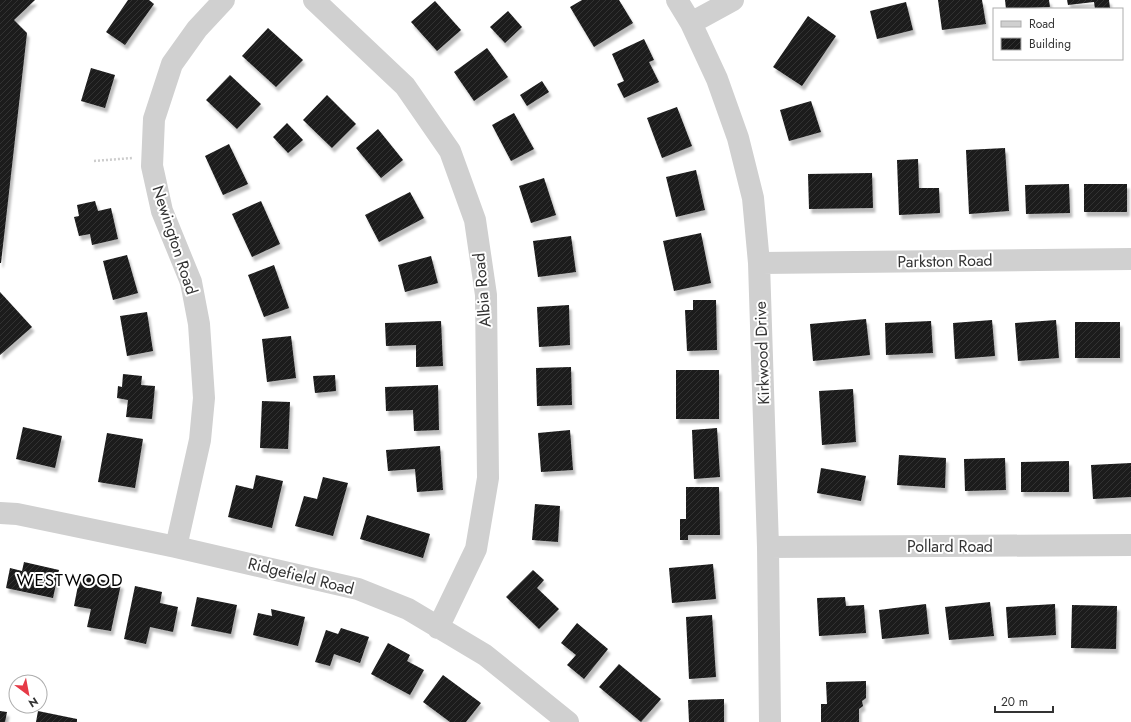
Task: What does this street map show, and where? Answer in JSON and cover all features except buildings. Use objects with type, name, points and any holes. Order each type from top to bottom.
[{"type":"street","name":"Newington Road","points":[[176,547],[200,440],[204,398],[199,324],[191,282],[162,211],[152,166],[154,118],[172,64],[197,30],[224,0]]},
{"type":"street","name":"Albia Road","points":[[314,0],[405,86],[450,151],[475,220],[486,295],[488,478],[476,549],[438,628]]},
{"type":"street","name":"Kirkwood Drive","points":[[677,0],[691,23],[717,79],[738,138],[753,198],[759,263],[768,547],[770,722]]},
{"type":"street","points":[[691,23],[733,0]]},
{"type":"street","name":"Parkston Road","points":[[759,263],[1131,259]]},
{"type":"street","name":"Ridgefield Road","points":[[0,513],[17,514],[176,547],[358,589],[408,609],[485,655],[568,722]]},
{"type":"street","name":"Pollard Road","points":[[768,547],[1131,544]]},
{"type":"path","points":[[94,161],[152,156]]},
{"type":"district","name":"WESTWOOD","points":[[70,580]]}]
